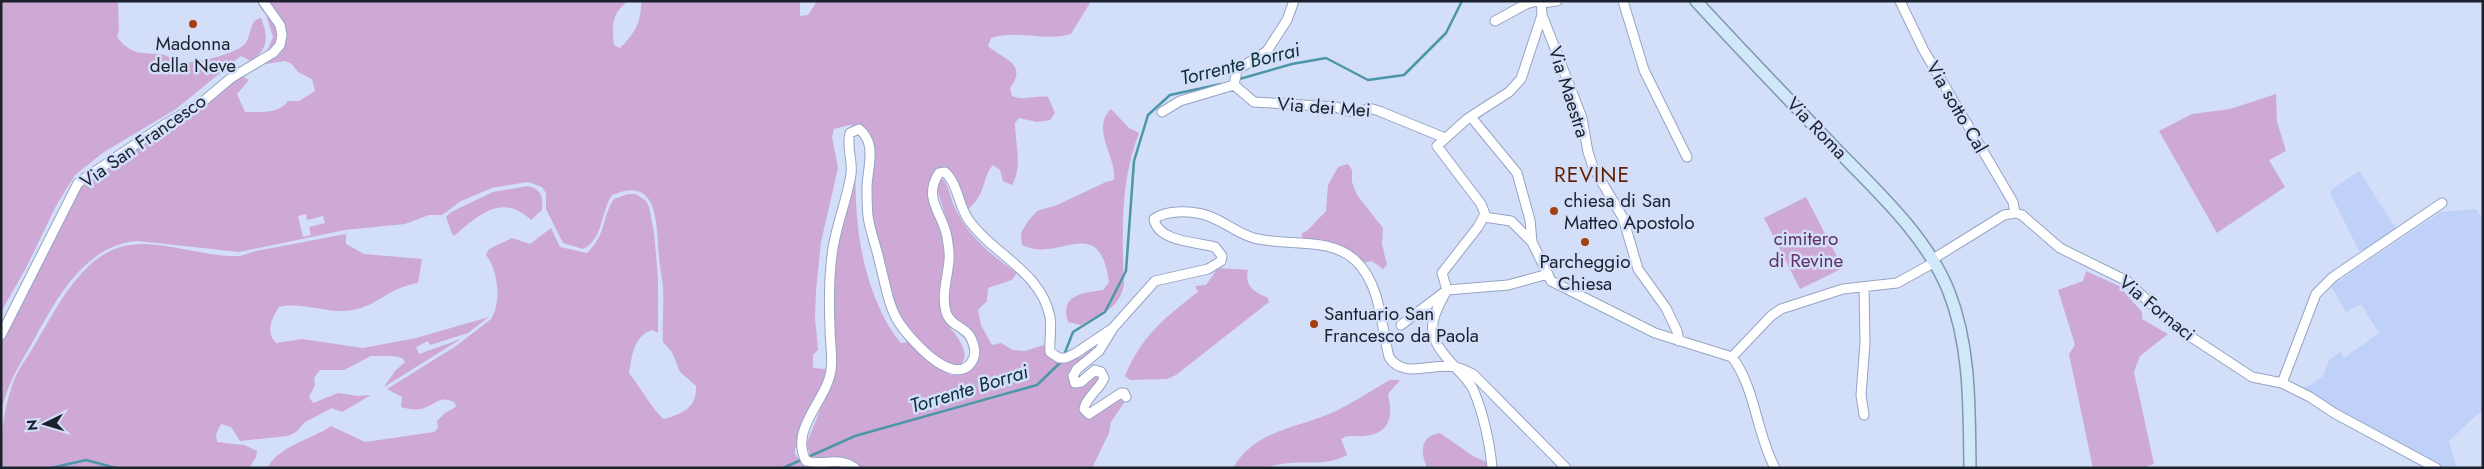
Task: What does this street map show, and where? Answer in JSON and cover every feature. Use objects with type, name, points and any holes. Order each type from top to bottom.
[{"type":"main road","name":"Via Roma","points":[[1696,1],[1859,173],[1921,241],[1934,260],[1949,290],[1960,326],[1964,349],[1970,468]]},
{"type":"street","name":"Via San Francesco","points":[[1,335],[78,182],[164,125],[200,104],[231,78],[273,53],[280,45],[282,35],[280,25],[263,1]]},
{"type":"street","points":[[1162,112],[1180,101],[1234,82],[1237,70],[1266,51],[1287,20],[1294,1]]},
{"type":"street","points":[[1496,21],[1526,4],[1557,1]]},
{"type":"street","points":[[1622,1],[1644,70],[1687,157]]},
{"type":"street","name":"Via sotto Cal","points":[[1900,1],[1923,49],[2013,202],[2015,213]]},
{"type":"street","name":"Via Maestra","points":[[1540,2],[1542,15],[1582,118],[1588,152],[1593,167],[1623,218],[1638,269],[1666,308],[1679,341]]},
{"type":"street","points":[[1492,468],[1490,442],[1473,389],[1436,344],[1432,330],[1438,306],[1447,290],[1442,274],[1484,217],[1485,210],[1437,146],[1471,116],[1509,92],[1521,79],[1542,15]]},
{"type":"street","name":"Via dei Mei","points":[[1234,82],[1254,102],[1336,107],[1347,111],[1360,112],[1369,108],[1405,120],[1446,138]]},
{"type":"street","points":[[1471,116],[1517,173],[1530,220],[1532,242]]},
{"type":"street","points":[[855,468],[839,460],[816,464],[806,461],[801,452],[801,442],[807,422],[828,382],[831,369],[829,312],[832,254],[850,179],[852,163],[847,142],[850,133],[859,129],[870,142],[868,217],[886,287],[898,321],[936,362],[951,370],[960,370],[970,365],[975,356],[975,346],[970,335],[950,321],[946,312],[944,301],[950,258],[946,234],[935,211],[933,195],[933,183],[939,173],[945,172],[953,180],[956,192],[968,219],[1030,277],[1044,298],[1051,319],[1050,352],[1062,358],[1113,328]]},
{"type":"street","points":[[2282,383],[2316,294],[2333,277],[2442,203]]},
{"type":"street","points":[[1732,357],[1771,316],[1781,309],[1843,289],[1897,283],[2004,215],[2015,213]]},
{"type":"street","name":"Via Fornaci","points":[[2015,213],[2026,218],[2052,242],[2065,251],[2127,281],[2173,325],[2252,377],[2282,383],[2436,468]]},
{"type":"street","points":[[1126,397],[1121,393],[1089,414],[1084,409],[1085,403],[1102,384],[1104,378],[1101,372],[1095,370],[1081,382],[1075,383],[1073,376],[1078,369],[1099,351],[1113,328],[1155,281],[1208,269],[1221,261],[1222,256],[1215,247],[1172,238],[1155,226],[1154,219],[1162,214],[1202,214],[1220,220],[1253,238],[1277,242],[1332,246],[1344,250],[1365,271],[1376,293],[1389,357],[1394,364],[1405,369],[1455,366],[1473,374],[1566,468]]},
{"type":"street","points":[[1484,217],[1511,221],[1532,242],[1552,281],[1571,292],[1655,333],[1732,357],[1743,375],[1766,452],[1775,468]]},
{"type":"street","points":[[1400,325],[1447,290],[1508,285],[1548,274]]},
{"type":"street","points":[[1864,288],[1865,343],[1861,395],[1864,415]]},
{"type":"shaded area","points":[[2359,171],[2396,228],[2371,247],[2359,251],[2330,193],[2332,189]]},
{"type":"shaded area","points":[[2476,209],[2483,219],[2483,409],[2449,441],[2457,468],[2441,468],[2373,432],[2300,388],[2310,385],[2323,376],[2329,360],[2340,352],[2344,358],[2379,333],[2361,304],[2346,312],[2331,286],[2441,212]]},
{"type":"green space","points":[[1,1],[118,1],[119,30],[117,37],[123,44],[133,51],[164,55],[181,63],[214,58],[239,49],[246,42],[257,19],[261,18],[266,36],[261,52],[251,61],[241,56],[176,109],[104,152],[75,175],[56,206],[26,268],[1,312]]},
{"type":"green space","points":[[263,1],[628,1],[618,11],[614,21],[614,45],[620,48],[636,27],[640,15],[641,1],[800,1],[800,16],[808,15],[817,1],[1091,1],[1071,34],[1051,37],[1010,35],[991,38],[988,46],[1015,67],[1015,80],[1010,88],[1012,96],[1021,98],[1048,97],[1055,113],[1050,120],[1037,122],[1019,118],[1015,123],[1018,163],[1012,185],[1003,181],[1000,170],[993,165],[986,176],[977,200],[964,212],[947,173],[934,175],[931,179],[929,186],[944,246],[939,300],[940,308],[942,315],[964,351],[961,365],[952,368],[921,346],[894,308],[881,272],[873,234],[869,171],[864,143],[855,126],[849,125],[834,129],[832,137],[838,168],[821,242],[815,317],[818,350],[813,355],[813,368],[826,369],[826,376],[800,446],[795,448],[795,454],[805,468],[267,468],[273,460],[288,448],[331,426],[365,442],[434,432],[438,428],[437,421],[445,413],[456,407],[455,403],[442,400],[421,409],[401,407],[402,397],[387,389],[456,346],[491,319],[497,304],[497,286],[496,277],[486,255],[489,249],[512,238],[530,244],[551,228],[560,247],[587,253],[601,232],[607,212],[614,199],[628,194],[636,194],[646,201],[649,207],[654,232],[658,278],[658,333],[652,330],[638,341],[633,353],[629,373],[664,419],[683,412],[691,405],[696,393],[696,386],[680,372],[672,352],[663,342],[663,288],[657,231],[652,207],[647,197],[639,191],[628,190],[612,195],[598,232],[590,245],[583,249],[563,243],[546,209],[546,193],[542,187],[528,182],[492,188],[461,201],[442,215],[429,215],[405,224],[345,230],[239,252],[138,241],[120,244],[104,251],[89,262],[64,289],[16,372],[1,412],[1,335],[84,182],[240,75],[249,80],[237,94],[245,112],[274,110],[280,108],[288,101],[299,101],[315,91],[312,79],[298,72],[292,64],[285,61],[253,66],[266,54],[273,37],[266,15],[259,6]],"holes":[[[306,214],[307,220],[323,216],[325,223],[309,227],[311,235],[303,237],[298,216]]]},
{"type":"green space","points":[[2276,94],[2277,122],[2286,151],[2269,160],[2285,187],[2217,233],[2159,131],[2192,114],[2230,109]]},
{"type":"green space","points":[[1111,109],[1129,128],[1139,133],[1128,170],[1125,189],[1123,227],[1124,285],[1118,301],[1113,306],[1081,325],[1068,322],[1066,313],[1070,300],[1081,294],[1103,290],[1109,282],[1104,261],[1097,249],[1087,244],[1076,244],[1050,249],[1036,249],[1022,245],[1021,233],[1037,211],[1057,205],[1114,180],[1114,171],[1103,125],[1105,117]]},
{"type":"green space","points":[[846,135],[852,143],[854,153],[857,217],[863,256],[878,304],[892,332],[901,343],[908,342],[950,375],[963,373],[971,360],[970,345],[947,312],[948,224],[936,186],[940,179],[943,179],[955,208],[967,228],[982,245],[1017,273],[1012,280],[988,288],[987,301],[978,310],[981,325],[992,345],[1001,343],[1013,350],[1025,351],[1050,343],[1051,350],[1065,362],[1081,357],[1092,348],[1093,353],[1070,379],[1098,374],[1102,379],[1083,401],[1093,416],[1124,396],[1124,403],[1111,422],[1109,433],[1092,468],[853,468],[811,457],[807,446],[808,440],[830,385],[829,291],[849,177]]},
{"type":"green space","points":[[1348,164],[1352,170],[1352,182],[1357,195],[1383,228],[1382,244],[1387,265],[1383,269],[1372,261],[1362,263],[1349,251],[1335,243],[1302,239],[1302,233],[1307,231],[1326,211],[1328,185],[1338,167]]},
{"type":"green space","points":[[528,186],[536,189],[541,194],[542,201],[542,210],[531,220],[520,212],[500,207],[481,215],[454,236],[452,234],[446,217],[451,212],[493,192]]},
{"type":"green space","name":"cimitero di Revine","points":[[1806,197],[1843,268],[1800,289],[1764,218]]},
{"type":"green space","points":[[346,234],[346,244],[364,254],[422,259],[418,283],[399,288],[369,305],[353,310],[335,311],[298,306],[279,307],[272,320],[270,330],[276,343],[302,339],[363,348],[416,338],[489,317],[468,333],[430,345],[428,341],[416,347],[419,354],[461,339],[384,387],[395,371],[405,362],[402,358],[371,356],[344,370],[320,370],[314,378],[315,385],[309,397],[313,403],[338,393],[358,396],[371,395],[342,412],[332,408],[305,422],[296,432],[288,436],[240,441],[231,427],[221,424],[216,434],[217,442],[244,445],[257,451],[256,457],[249,468],[1,468],[4,419],[15,377],[73,284],[99,258],[114,249],[144,244],[227,256],[240,256],[256,251]]},
{"type":"green space","points":[[1218,268],[1248,270],[1247,280],[1251,288],[1268,298],[1269,302],[1176,375],[1167,379],[1130,380],[1125,376],[1131,362],[1146,339],[1165,319],[1198,292],[1195,286],[1206,285]]},
{"type":"green space","points":[[2086,271],[2119,286],[2142,312],[2142,319],[2168,334],[2140,356],[2134,372],[2154,464],[2141,468],[2093,468],[2069,354],[2075,345],[2058,290],[2083,281]]},
{"type":"green space","points":[[1390,380],[1400,380],[1388,394],[1390,416],[1388,422],[1380,432],[1364,436],[1349,436],[1341,439],[1347,455],[1339,459],[1323,462],[1233,468],[1242,455],[1266,437],[1336,411]]},
{"type":"green space","points":[[1440,433],[1473,456],[1487,462],[1488,468],[1427,468],[1423,456],[1423,446],[1429,437]]},
{"type":"waterway","name":"Torrente Borrai","points":[[1236,80],[1292,64],[1326,58],[1368,80],[1404,75],[1446,33],[1462,1]]},
{"type":"waterway","name":"Torrente Borrai","points":[[1064,355],[1073,332],[1105,312],[1126,271],[1134,161],[1148,115],[1170,95],[1221,84]]},
{"type":"waterway","name":"Torrente Borrai","points":[[808,457],[855,436],[1037,385],[1063,360]]},
{"type":"waterway","name":"Torrente Borrai","points":[[51,468],[86,460],[116,468]]},
{"type":"waterway","name":"Torrente Borrai","points":[[783,468],[801,460]]},
{"type":"place","name":"Madonna della Neve","points":[[193,24]]},
{"type":"place","name":"chiesa di San Matteo Apostolo","points":[[1554,211]]},
{"type":"place","name":"Parcheggio Chiesa","points":[[1585,242]]},
{"type":"place","name":"Santuario San Francesco da Paola","points":[[1314,324]]},
{"type":"district","name":"REVINE","points":[[1592,175]]}]
